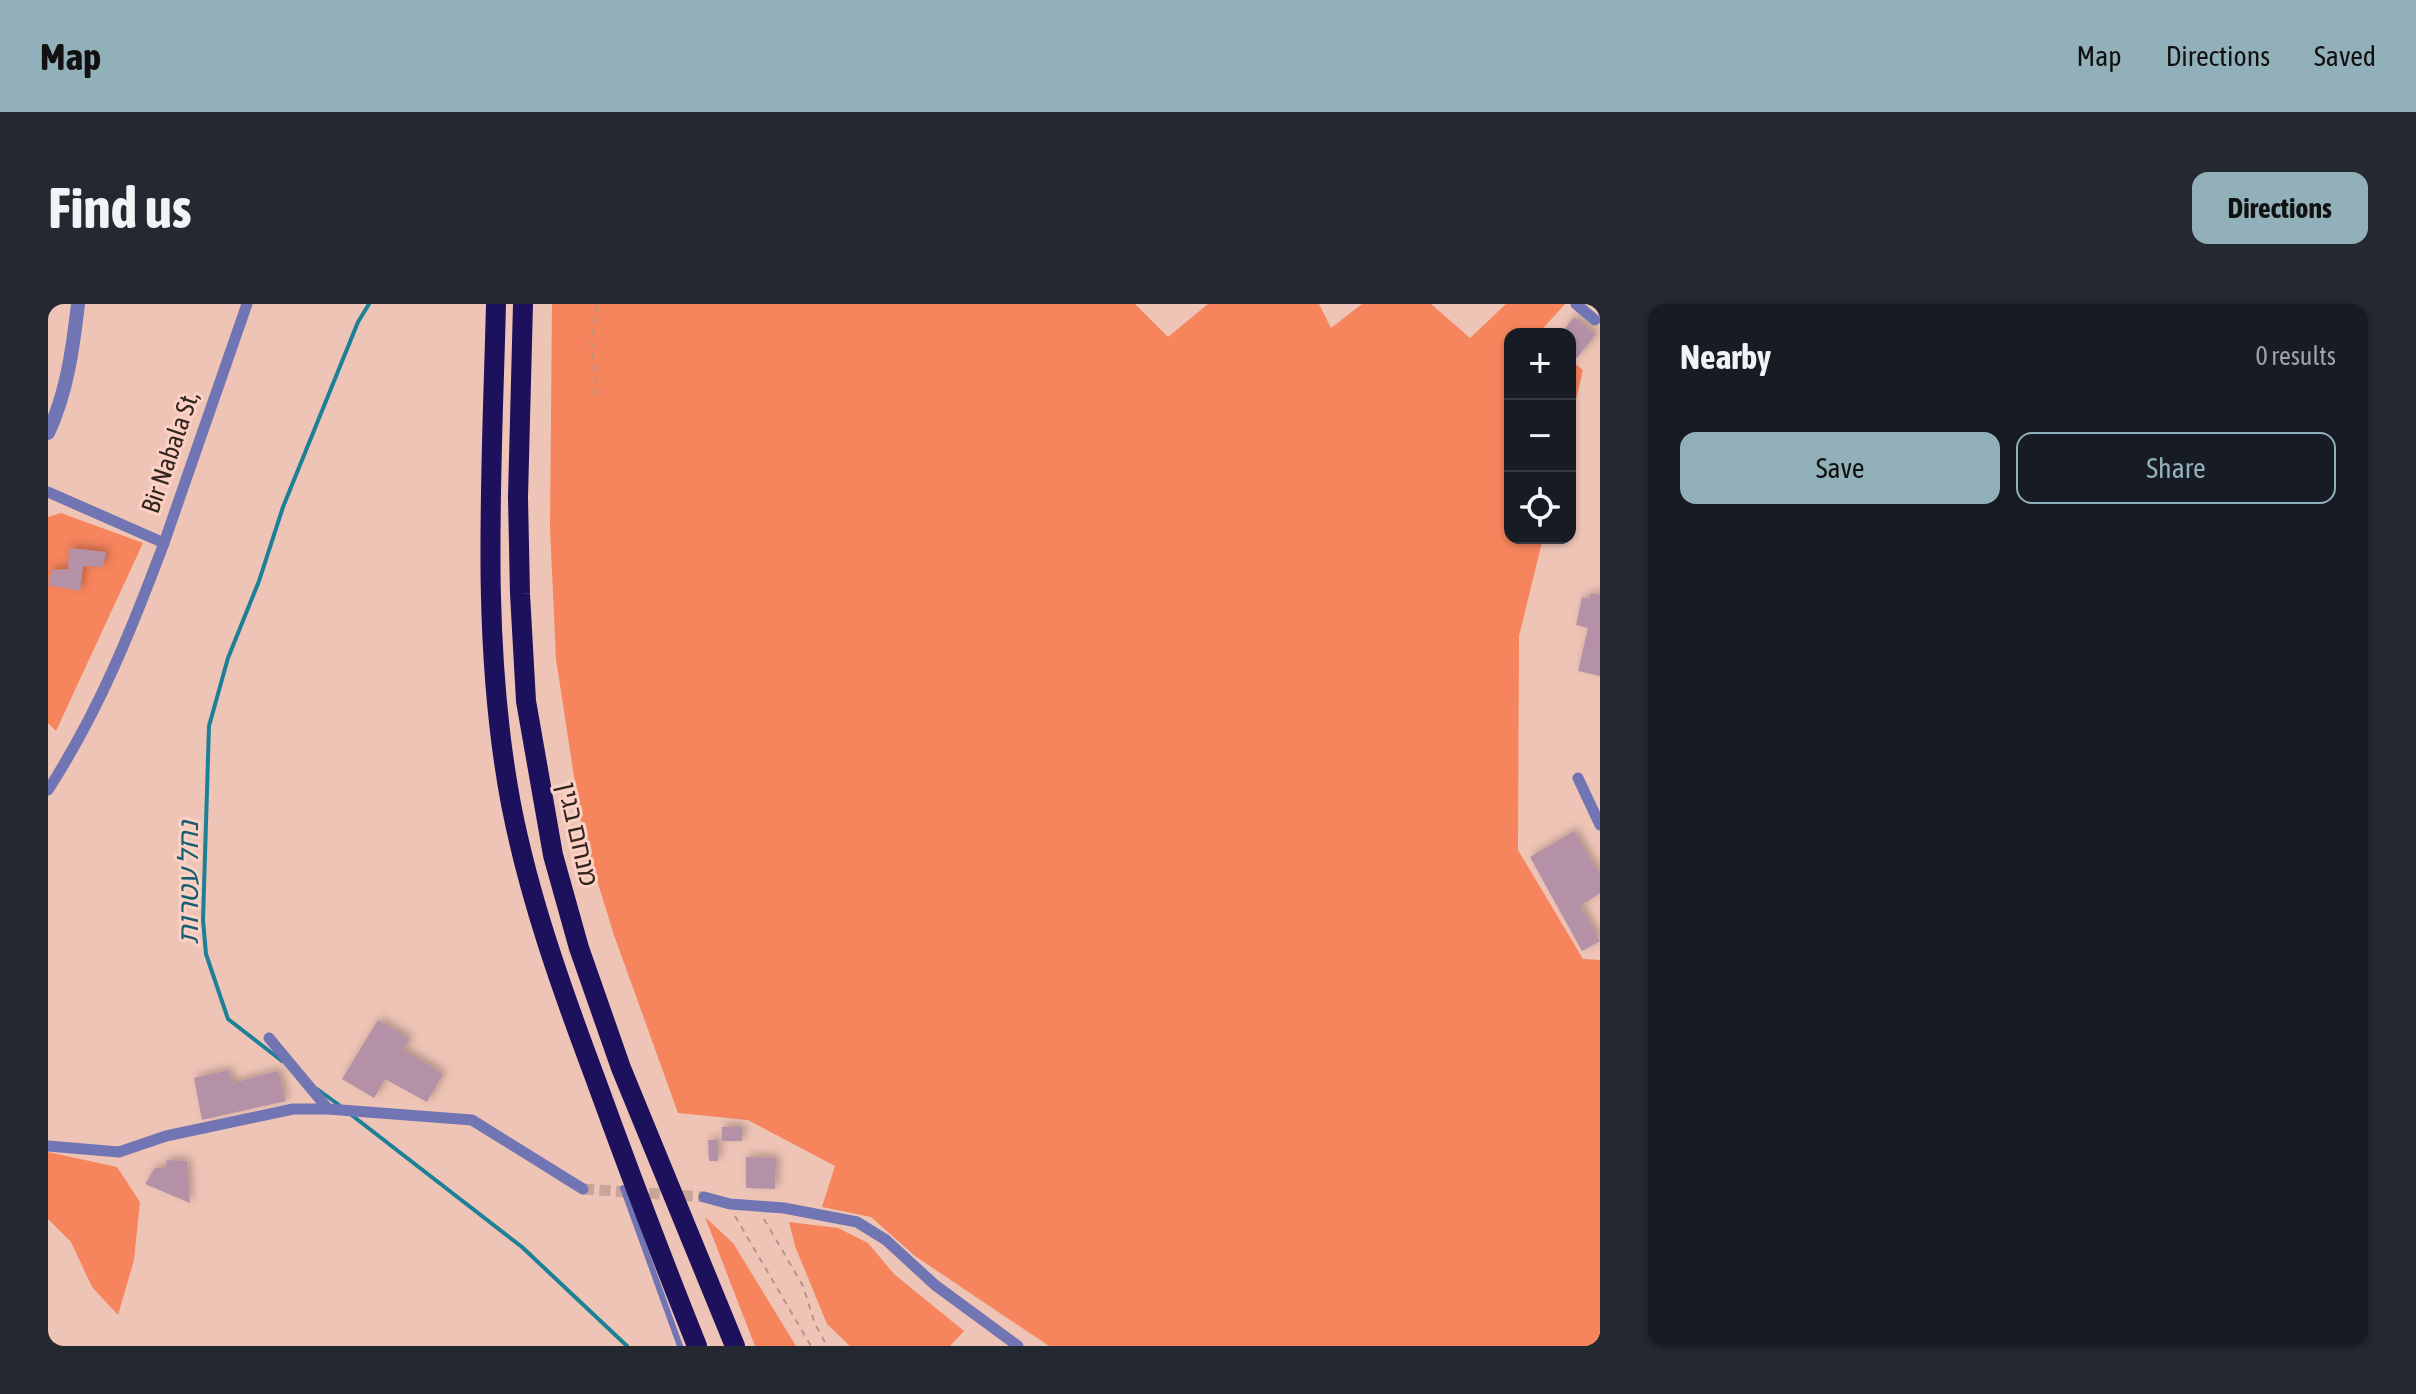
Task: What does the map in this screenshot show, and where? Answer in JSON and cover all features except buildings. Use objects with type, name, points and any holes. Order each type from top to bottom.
[{"type":"highway","points":[[496,304],[491,601],[499,710],[511,804],[553,963],[642,1209],[697,1346]]},
{"type":"highway","name":"מנחם בגין","points":[[523,304],[518,497],[520,594],[526,701],[553,855],[579,948],[621,1068],[735,1346]]},
{"type":"street","points":[[48,433],[58,411],[75,334],[78,304]]},
{"type":"street","name":"Bir Nabala St,","points":[[48,492],[164,543],[247,304]]},
{"type":"street","points":[[1576,304],[1595,320]]},
{"type":"street","points":[[48,790],[79,743],[127,642],[164,543]]},
{"type":"street","points":[[1578,778],[1600,825]]},
{"type":"street","points":[[269,1038],[328,1109]]},
{"type":"street","points":[[48,1146],[119,1152],[166,1136],[279,1112],[328,1109],[472,1120],[583,1189]]},
{"type":"street","points":[[704,1197],[730,1204],[784,1208],[857,1222],[886,1240],[935,1285],[1018,1346]]},
{"type":"lane","points":[[623,1188],[680,1346]]},
{"type":"path","points":[[597,395],[591,339],[598,304]]},
{"type":"path","points":[[730,1204],[739,1226],[811,1346]]},
{"type":"path","points":[[756,1206],[803,1286],[815,1324],[827,1346]]},
{"type":"shaded area","points":[[552,304],[1135,304],[1168,337],[1208,304],[1319,304],[1331,328],[1362,304],[1431,304],[1470,338],[1506,304],[1565,304],[1543,328],[1504,328],[1504,544],[1542,544],[1519,636],[1518,850],[1583,959],[1600,960],[1600,1346],[1049,1346],[915,1256],[871,1217],[822,1207],[835,1166],[748,1120],[678,1113],[614,935],[583,835],[556,659],[550,528]]},
{"type":"shaded area","points":[[1576,365],[1583,370],[1576,399]]},
{"type":"shaded area","points":[[61,513],[143,543],[56,731],[48,723],[48,517]]},
{"type":"shaded area","points":[[48,1152],[117,1167],[140,1202],[134,1260],[118,1315],[92,1287],[71,1242],[48,1219]]},
{"type":"shaded area","points":[[705,1217],[733,1243],[796,1346],[755,1346]]},
{"type":"shaded area","points":[[789,1222],[838,1228],[868,1243],[894,1274],[964,1331],[950,1346],[850,1346],[827,1324],[795,1246]]},
{"type":"waterway","name":"נחל עטרות","points":[[282,1061],[228,1019],[206,954],[203,920],[209,726],[228,658],[259,581],[283,507],[358,322],[369,304]]},
{"type":"waterway","name":"נחל עטרות","points":[[317,1089],[339,1105]]},
{"type":"waterway","name":"נחל עטרות","points":[[349,1113],[522,1247],[627,1346]]},
{"type":"tunnel","points":[[583,1189],[704,1197]]}]
